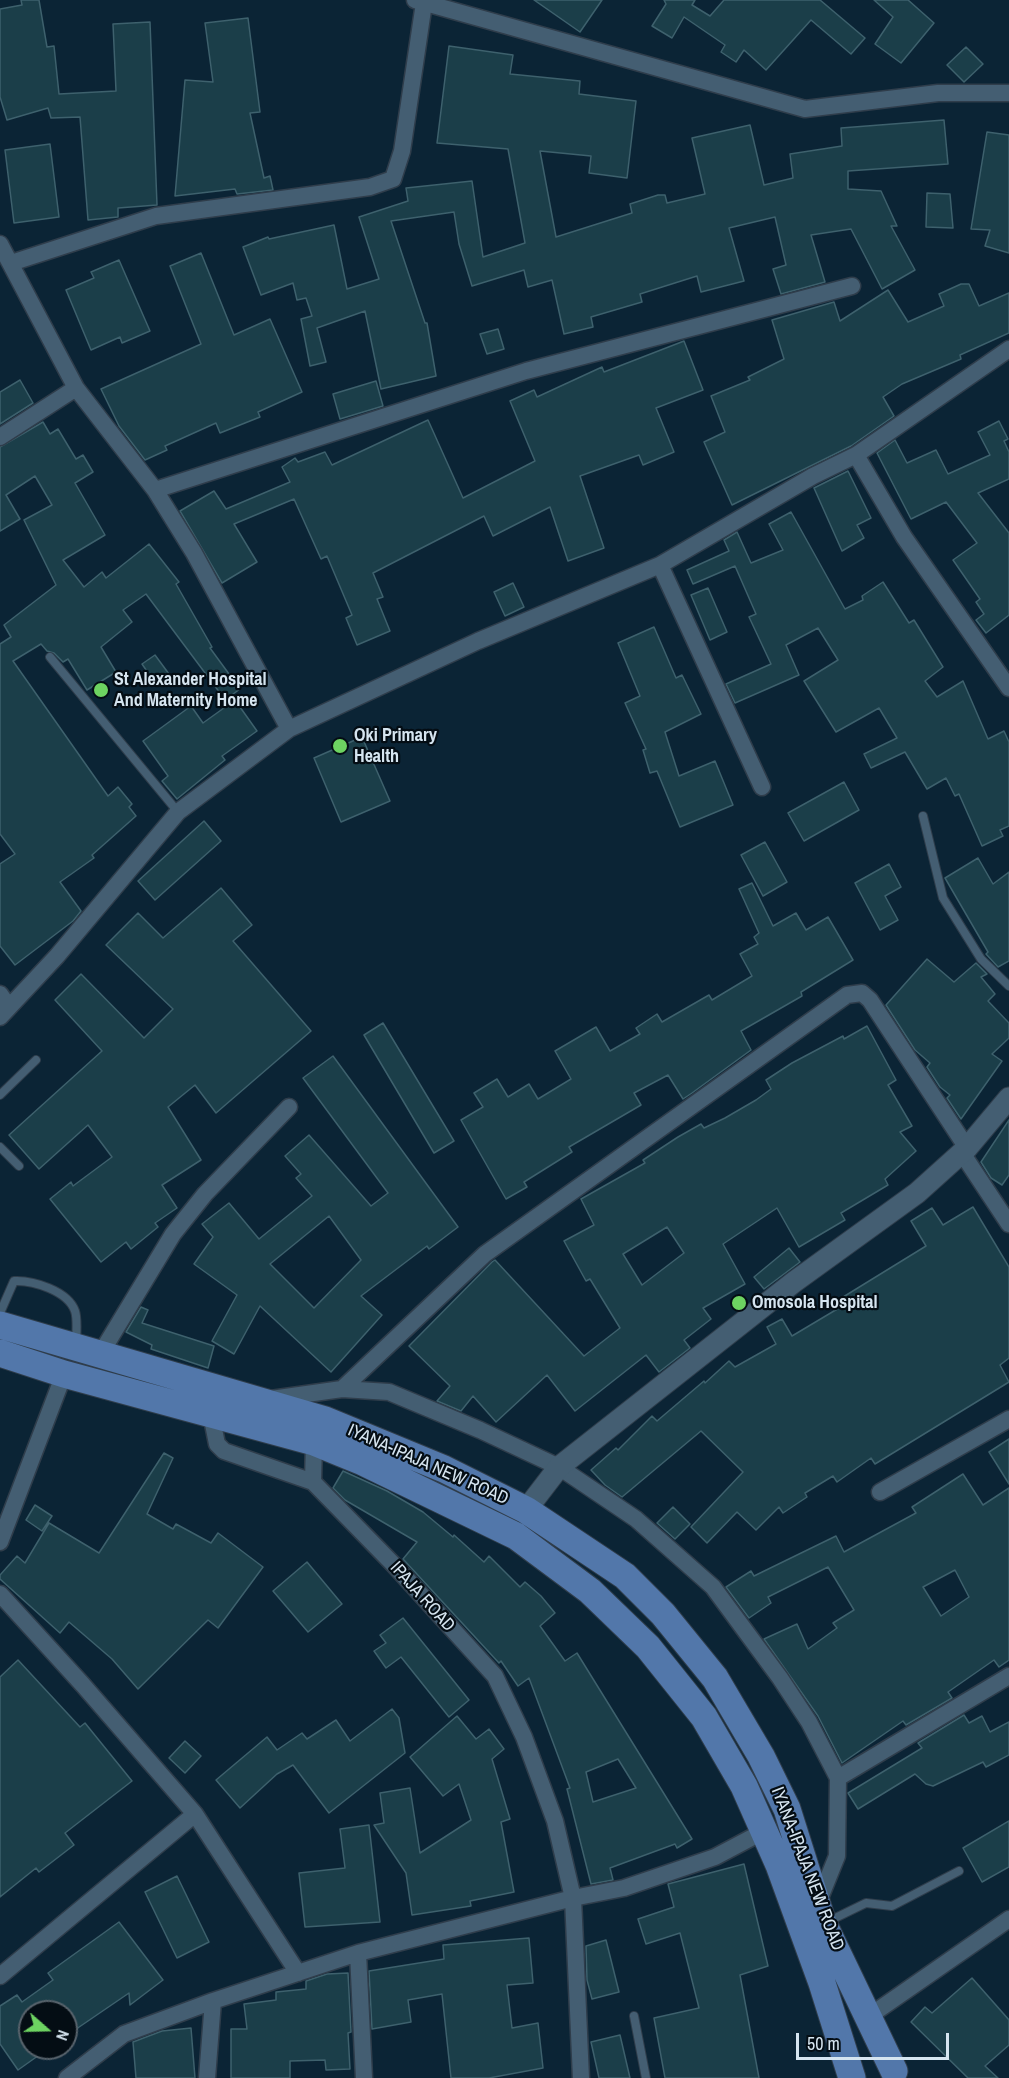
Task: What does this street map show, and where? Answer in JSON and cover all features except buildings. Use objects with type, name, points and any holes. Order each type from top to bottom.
[{"type":"main road","points":[[0,1325],[258,1401],[319,1431]]},
{"type":"main road","points":[[0,1353],[64,1374],[211,1414],[319,1431]]},
{"type":"main road","name":"IYANA-IPAJA NEW ROAD","points":[[319,1431],[444,1469],[525,1510],[625,1576],[663,1614],[715,1678],[761,1756],[788,1809],[820,1913],[868,2017],[899,2074]]},
{"type":"main road","name":"IYANA-IPAJA NEW ROAD","points":[[319,1431],[363,1462],[516,1536],[590,1591],[648,1647],[704,1717],[744,1786],[766,1830],[822,1983],[853,2078]]},
{"type":"main road","points":[[853,2078],[872,2068],[899,2074]]},
{"type":"street","points":[[11,263],[156,216],[370,188],[393,179],[402,151],[419,1],[806,109],[938,93],[1009,93]]},
{"type":"street","points":[[0,244],[76,388],[155,490],[194,553],[289,729]]},
{"type":"street","points":[[155,490],[526,371],[852,286]]},
{"type":"street","points":[[3,1006],[57,956],[178,812],[289,729],[478,641],[660,565],[813,476],[856,455],[1009,349]]},
{"type":"street","points":[[0,437],[76,388]]},
{"type":"street","points":[[856,455],[904,537],[1009,688]]},
{"type":"street","points":[[660,565],[762,787]]},
{"type":"street","points":[[342,1389],[485,1254],[847,995],[862,993],[870,1000],[1009,1224]]},
{"type":"street","points":[[525,1510],[559,1467],[794,1282],[917,1193],[964,1151],[1009,1098]]},
{"type":"street","points":[[89,1350],[204,1194],[289,1107]]},
{"type":"street","points":[[0,1542],[64,1374]]},
{"type":"street","points":[[258,1401],[342,1389],[389,1392],[480,1430],[559,1467],[636,1519],[712,1587],[780,1678],[809,1722],[838,1778],[837,1856],[820,1913]]},
{"type":"street","points":[[211,1414],[217,1444],[224,1451],[314,1482],[319,1431]]},
{"type":"street","points":[[880,1492],[1009,1419]]},
{"type":"street","name":"IPAJA ROAD","points":[[314,1482],[394,1565],[444,1623],[495,1676],[524,1737],[555,1821],[573,1898],[576,2008],[581,2078]]},
{"type":"street","points":[[0,1594],[84,1685],[195,1814],[298,1973]]},
{"type":"street","points":[[838,1778],[1009,1676]]},
{"type":"street","points":[[0,1976],[195,1814]]},
{"type":"street","points":[[66,2078],[124,2034],[213,2001],[358,1953],[573,1898],[624,1888],[715,1857],[766,1830]]},
{"type":"street","points":[[868,2017],[1009,1919]]},
{"type":"street","points":[[358,1953],[364,2078]]},
{"type":"street","points":[[207,2078],[213,2001]]},
{"type":"lane","points":[[50,657],[178,812]]},
{"type":"lane","points":[[922,816],[943,898],[981,959],[1009,986]]},
{"type":"lane","points":[[0,1095],[36,1060]]},
{"type":"lane","points":[[0,1147],[19,1166]]},
{"type":"lane","points":[[0,1313],[15,1281],[31,1280],[68,1299],[76,1312],[89,1350]]},
{"type":"lane","points":[[820,1913],[866,1903],[892,1906],[959,1871]]},
{"type":"lane","points":[[634,2016],[646,2078]]},
{"type":"place","name":"St Alexander Hospital And Maternity Home","points":[[101,690]]},
{"type":"place","name":"Oki Primary Health","points":[[340,746]]},
{"type":"place","name":"Omosola Hospital","points":[[739,1303]]}]
